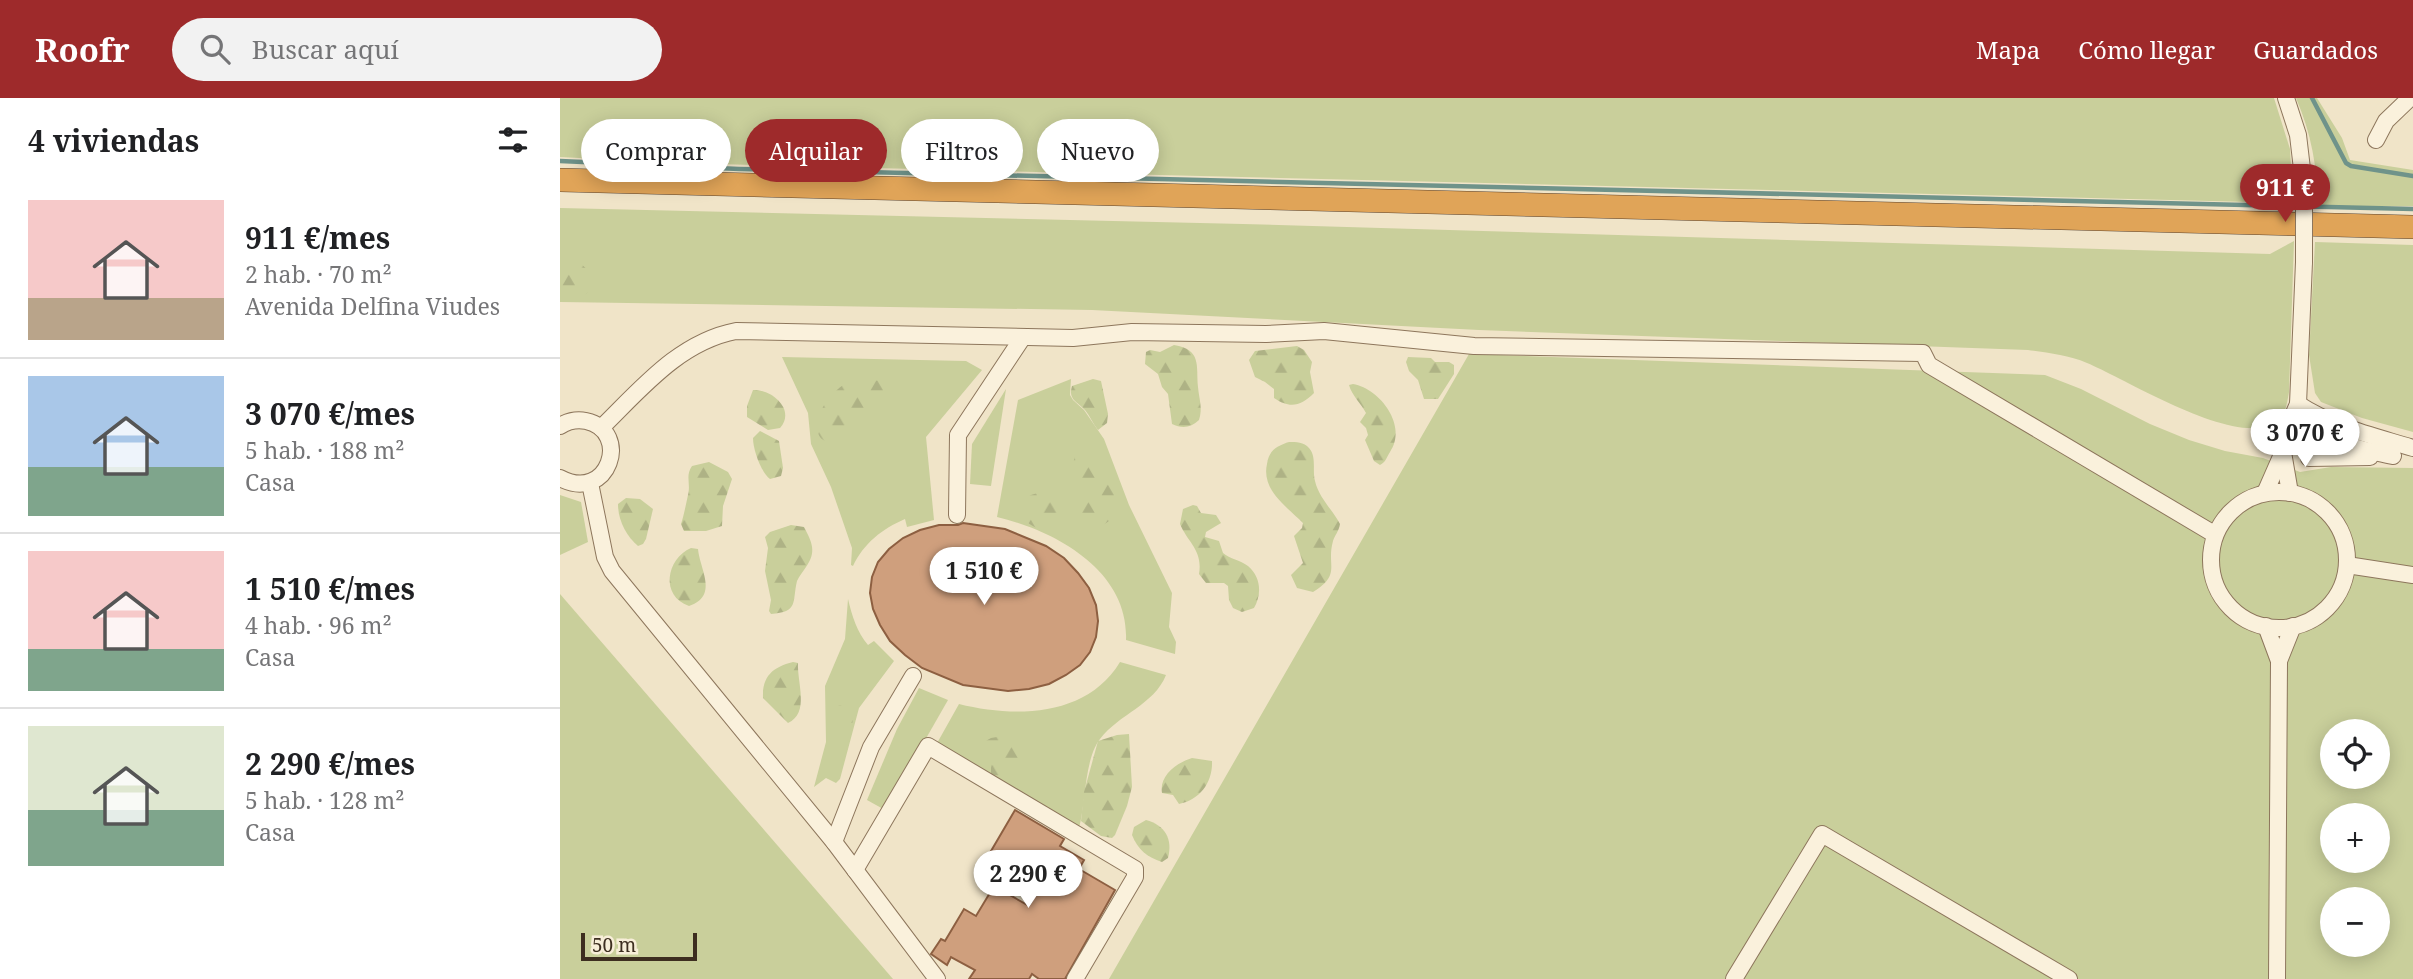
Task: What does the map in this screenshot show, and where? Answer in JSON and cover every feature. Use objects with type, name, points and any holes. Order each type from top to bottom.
[{"type":"highway","points":[[560,178],[581,180]]},
{"type":"highway","points":[[560,186],[615,182],[2413,227]]},
{"type":"street","points":[[2265,493],[2283,452],[2291,419],[2298,404],[2304,186],[2298,135],[2286,98]]},
{"type":"street","points":[[2376,140],[2386,121],[2410,98]]},
{"type":"street","points":[[601,428],[646,383],[674,360],[705,340],[736,331],[1073,338],[1150,332],[1266,334],[1324,331],[1474,346],[1923,353],[1929,365],[2214,534]]},
{"type":"street","points":[[957,515],[958,435],[1023,337]]},
{"type":"street","points":[[2298,404],[2304,418],[2328,440],[2393,456]]},
{"type":"street","points":[[2298,404],[2339,425],[2413,448]]},
{"type":"street","points":[[560,426],[578,419],[590,422],[601,428],[611,447],[607,469],[590,483],[569,483],[560,478]]},
{"type":"street","points":[[2322,435],[2318,451],[2309,458],[2413,457]]},
{"type":"street","points":[[2283,452],[2290,493]]},
{"type":"street","points":[[590,483],[603,550],[612,570],[834,842],[937,979]]},
{"type":"street","points":[[2265,493],[2290,493],[2314,501],[2333,518],[2345,540],[2347,565],[2341,590],[2326,610],[2305,624],[2280,629],[2255,624],[2234,612],[2218,592],[2211,568],[2214,534],[2223,520],[2242,502],[2265,493]]},
{"type":"street","points":[[2347,565],[2413,576]]},
{"type":"street","points":[[2266,626],[2278,661],[2277,979]]},
{"type":"street","points":[[2278,661],[2293,626]]},
{"type":"street","points":[[834,842],[871,747],[913,676]]},
{"type":"street","points":[[855,870],[928,746],[1135,869],[1135,877],[1075,979]]},
{"type":"street","points":[[1734,979],[1822,834],[2069,979]]},
{"type":"green space","points":[[560,98],[2274,98],[2290,149],[2293,203],[1159,175],[1159,119],[1037,119],[1037,172],[1023,172],[1023,119],[901,119],[901,169],[887,168],[887,119],[745,119],[745,165],[731,164],[731,119],[581,119],[581,158],[560,157]]},
{"type":"green space","points":[[2296,98],[2317,98],[2342,138],[2350,160],[2413,170],[2413,206],[2317,206],[2312,151]]},
{"type":"green space","points":[[560,208],[1243,224],[2270,254],[2294,241],[2289,392],[2284,412],[2277,421],[2260,428],[2237,427],[2183,409],[2080,360],[2028,350],[1479,330],[1092,310],[560,302]]},
{"type":"green space","points":[[2315,242],[2413,245],[2413,432],[2362,418],[2321,402],[2315,393],[2309,355]]},
{"type":"green space","points":[[568,261],[579,262],[591,273],[590,289],[577,300],[560,297],[560,265]]},
{"type":"green space","points":[[1174,345],[1189,351],[1197,365],[1200,416],[1196,423],[1186,427],[1172,424],[1168,394],[1162,387],[1158,374],[1145,364],[1146,352],[1160,352]]},
{"type":"green space","points":[[1297,346],[1304,350],[1312,362],[1310,372],[1314,393],[1305,401],[1290,405],[1274,398],[1274,389],[1255,377],[1249,360],[1255,351]]},
{"type":"green space","points":[[1469,354],[2045,375],[2189,440],[2225,451],[2263,458],[2300,472],[2331,467],[2413,468],[2413,979],[1109,979]]},
{"type":"green space","points":[[782,357],[966,361],[982,370],[926,437],[934,520],[907,527],[905,519],[897,523],[874,538],[853,566],[851,565],[852,548],[831,487],[811,444],[808,413]]},
{"type":"green space","points":[[1408,357],[1431,358],[1435,362],[1449,362],[1454,365],[1454,374],[1438,399],[1424,399],[1418,380],[1409,371],[1406,362]]},
{"type":"green space","points":[[856,378],[890,382],[895,386],[858,431],[839,441],[827,441],[820,436],[817,426],[820,414],[827,400],[839,388]]},
{"type":"green space","points":[[1071,379],[1070,395],[1104,439],[1129,505],[1172,593],[1169,627],[1176,642],[1175,654],[1126,640],[1124,615],[1115,594],[1102,574],[1085,558],[1042,532],[997,517],[1018,400]]},
{"type":"green space","points":[[1093,379],[1101,381],[1108,414],[1107,423],[1098,430],[1071,394],[1072,386]]},
{"type":"green space","points":[[1349,385],[1363,387],[1382,401],[1394,421],[1395,442],[1386,460],[1380,465],[1374,461],[1365,440],[1368,435],[1360,422],[1366,413],[1350,389]]},
{"type":"green space","points":[[1006,389],[991,486],[970,484],[972,444]]},
{"type":"green space","points":[[753,390],[767,393],[780,402],[785,414],[780,428],[768,430],[747,417],[747,406]]},
{"type":"green space","points":[[760,431],[779,441],[783,468],[781,476],[770,479],[761,466],[753,438]]},
{"type":"green space","points":[[1289,442],[1302,443],[1311,452],[1317,487],[1340,524],[1331,550],[1330,575],[1322,586],[1313,592],[1297,588],[1291,575],[1303,563],[1294,536],[1303,523],[1277,497],[1266,473],[1272,452]]},
{"type":"green space","points":[[1081,450],[1094,455],[1106,469],[1119,500],[1120,513],[1102,526],[1086,527],[1079,518],[1085,500],[1071,474],[1075,455]]},
{"type":"green space","points":[[709,462],[728,472],[732,479],[723,506],[722,526],[706,531],[684,531],[681,524],[689,491],[690,470],[692,466]]},
{"type":"green space","points":[[1048,490],[1058,498],[1062,513],[1054,529],[1048,530],[1035,527],[1025,520],[1017,503]]},
{"type":"green space","points":[[560,495],[581,502],[588,542],[560,555]]},
{"type":"green space","points":[[626,498],[640,499],[653,509],[646,539],[638,546],[626,533],[619,516],[618,504]]},
{"type":"green space","points":[[1197,506],[1201,513],[1216,515],[1221,523],[1206,532],[1205,537],[1219,541],[1223,553],[1248,566],[1256,575],[1259,591],[1254,608],[1242,612],[1233,608],[1229,600],[1228,586],[1224,583],[1206,583],[1199,574],[1197,553],[1180,524],[1183,509]]},
{"type":"green space","points":[[791,525],[804,527],[811,542],[811,557],[797,581],[793,605],[786,611],[771,614],[765,571],[768,548],[765,537],[770,532]]},
{"type":"green space","points":[[691,548],[698,549],[706,589],[698,602],[689,606],[674,594],[670,577],[676,560]]},
{"type":"green space","points":[[560,594],[893,979],[560,979]]},
{"type":"green space","points":[[848,599],[855,624],[864,640],[868,645],[874,641],[894,661],[859,708],[840,779],[836,783],[826,778],[814,787],[826,742],[825,686],[845,639]]},
{"type":"green space","points":[[793,662],[798,663],[801,705],[795,718],[788,723],[763,698],[763,690],[767,678],[774,670]]},
{"type":"green space","points":[[1120,662],[1166,675],[1145,702],[1100,739],[1088,770],[1079,828],[936,745],[959,704],[1003,711],[1048,709],[1089,694],[1106,680]]},
{"type":"green space","points":[[919,688],[948,700],[885,810],[867,800],[897,729]]},
{"type":"green space","points":[[840,705],[850,711],[853,720],[852,728],[843,735],[841,730],[830,724],[833,717],[831,709]]},
{"type":"green space","points":[[1129,734],[1132,787],[1127,806],[1115,835],[1112,838],[1101,836],[1081,821],[1084,792],[1098,741]]},
{"type":"green space","points":[[997,737],[1026,755],[1021,771],[1007,782],[991,774],[991,765],[980,752],[982,743]]},
{"type":"green space","points":[[1192,758],[1212,761],[1212,769],[1204,789],[1193,799],[1179,804],[1173,795],[1162,793],[1163,781],[1180,763]]},
{"type":"green space","points":[[1146,820],[1163,829],[1168,839],[1168,858],[1162,862],[1144,852],[1132,835],[1134,827]]},
{"type":"building","points":[[963,523],[1005,529],[1046,546],[1064,558],[1078,573],[1089,588],[1096,605],[1098,621],[1090,652],[1080,665],[1049,684],[1008,691],[963,685],[922,668],[890,641],[873,609],[870,593],[878,562],[903,538],[920,530]]},
{"type":"building","points":[[1015,810],[1064,839],[1060,846],[1084,860],[1079,869],[1115,890],[1065,979],[1039,979],[1032,974],[1029,979],[969,979],[975,970],[951,957],[947,965],[931,954],[941,939],[945,941],[964,909],[976,916],[994,886],[1029,906],[1044,880],[1018,864],[1002,890],[977,875]]},
{"type":"waterway","points":[[2312,98],[2346,163],[2413,176]]},
{"type":"waterway","points":[[560,161],[739,169],[2413,209]]}]
